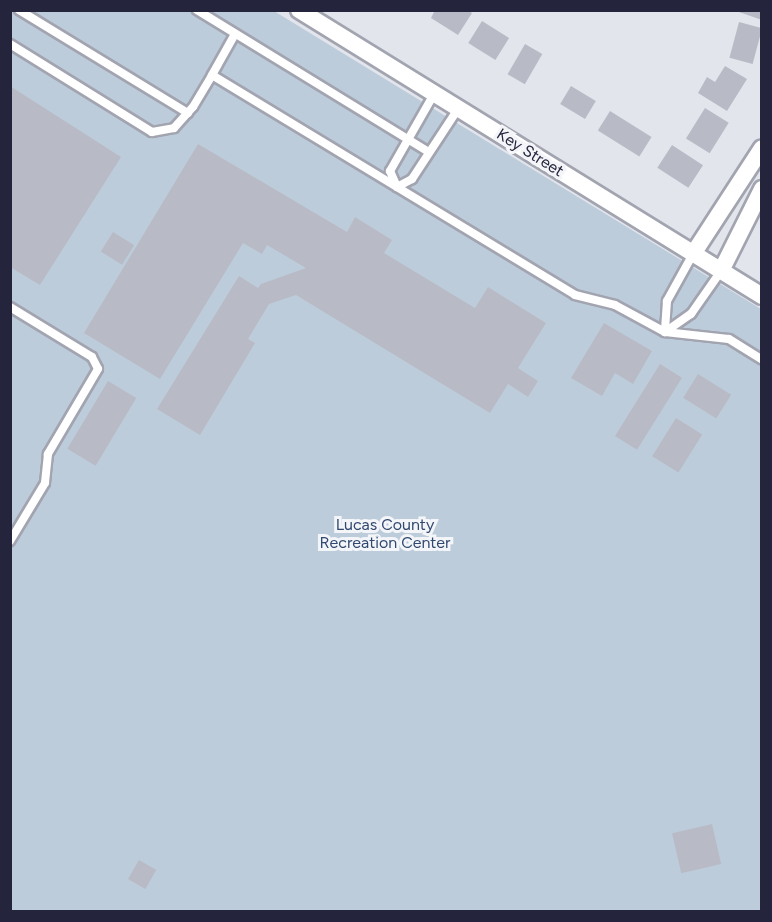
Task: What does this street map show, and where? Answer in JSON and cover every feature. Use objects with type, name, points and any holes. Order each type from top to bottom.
[{"type":"street","name":"Key Street","points":[[299,10],[762,296]]},
{"type":"street","points":[[693,254],[762,148]]},
{"type":"street","points":[[721,271],[762,189]]},
{"type":"lane","points":[[19,10],[188,113]]},
{"type":"lane","points":[[196,10],[429,152]]},
{"type":"lane","points":[[10,44],[152,132],[174,128],[188,113],[235,34]]},
{"type":"lane","points":[[212,75],[575,295],[615,305],[665,332],[729,339],[762,360]]},
{"type":"lane","points":[[397,187],[390,171],[434,94]]},
{"type":"lane","points":[[397,187],[412,179],[458,109]]},
{"type":"lane","points":[[665,332],[668,301],[693,254]]},
{"type":"lane","points":[[665,332],[692,314],[721,271]]},
{"type":"lane","points":[[10,307],[92,357],[98,369],[48,454],[45,483],[10,541]]},
{"type":"green space","name":"Lucas County Recreation Center","points":[[10,11],[274,11],[761,309],[761,911],[11,911]]},
{"type":"building","points":[[435,10],[467,10],[472,13],[458,35],[431,18]]},
{"type":"building","points":[[736,10],[762,10],[762,20],[736,11]]},
{"type":"building","points":[[482,21],[509,38],[495,60],[468,43]]},
{"type":"building","points":[[739,22],[762,28],[753,64],[729,58]]},
{"type":"building","points":[[525,44],[542,54],[525,84],[508,74]]},
{"type":"building","points":[[725,66],[747,79],[727,111],[698,93],[707,77],[715,82]]},
{"type":"building","points":[[10,86],[121,157],[40,285],[10,267]]},
{"type":"building","points":[[571,86],[596,101],[585,119],[560,104]]},
{"type":"building","points":[[705,108],[729,123],[710,153],[686,139]]},
{"type":"building","points":[[610,111],[652,137],[639,156],[598,131]]},
{"type":"building","points":[[198,144],[347,232],[355,217],[392,240],[384,253],[475,308],[488,287],[546,323],[518,368],[538,381],[528,397],[508,384],[490,413],[296,295],[269,304],[248,339],[255,343],[200,435],[157,409],[239,276],[258,288],[261,284],[306,268],[267,245],[262,254],[243,243],[160,379],[84,333]]},
{"type":"building","points":[[672,145],[703,165],[688,188],[657,168]]},
{"type":"building","points":[[113,232],[134,245],[122,265],[101,252]]},
{"type":"building","points":[[604,323],[652,351],[633,384],[615,373],[602,396],[571,378]]},
{"type":"building","points":[[660,364],[682,378],[637,450],[615,436]]},
{"type":"building","points":[[698,374],[731,395],[716,418],[683,398]]},
{"type":"building","points":[[108,381],[136,398],[96,466],[67,449]]},
{"type":"building","points":[[676,418],[702,434],[678,473],[652,456]]},
{"type":"building","points":[[712,824],[721,864],[681,873],[672,833]]},
{"type":"building","points":[[139,860],[156,870],[145,889],[128,879]]}]
